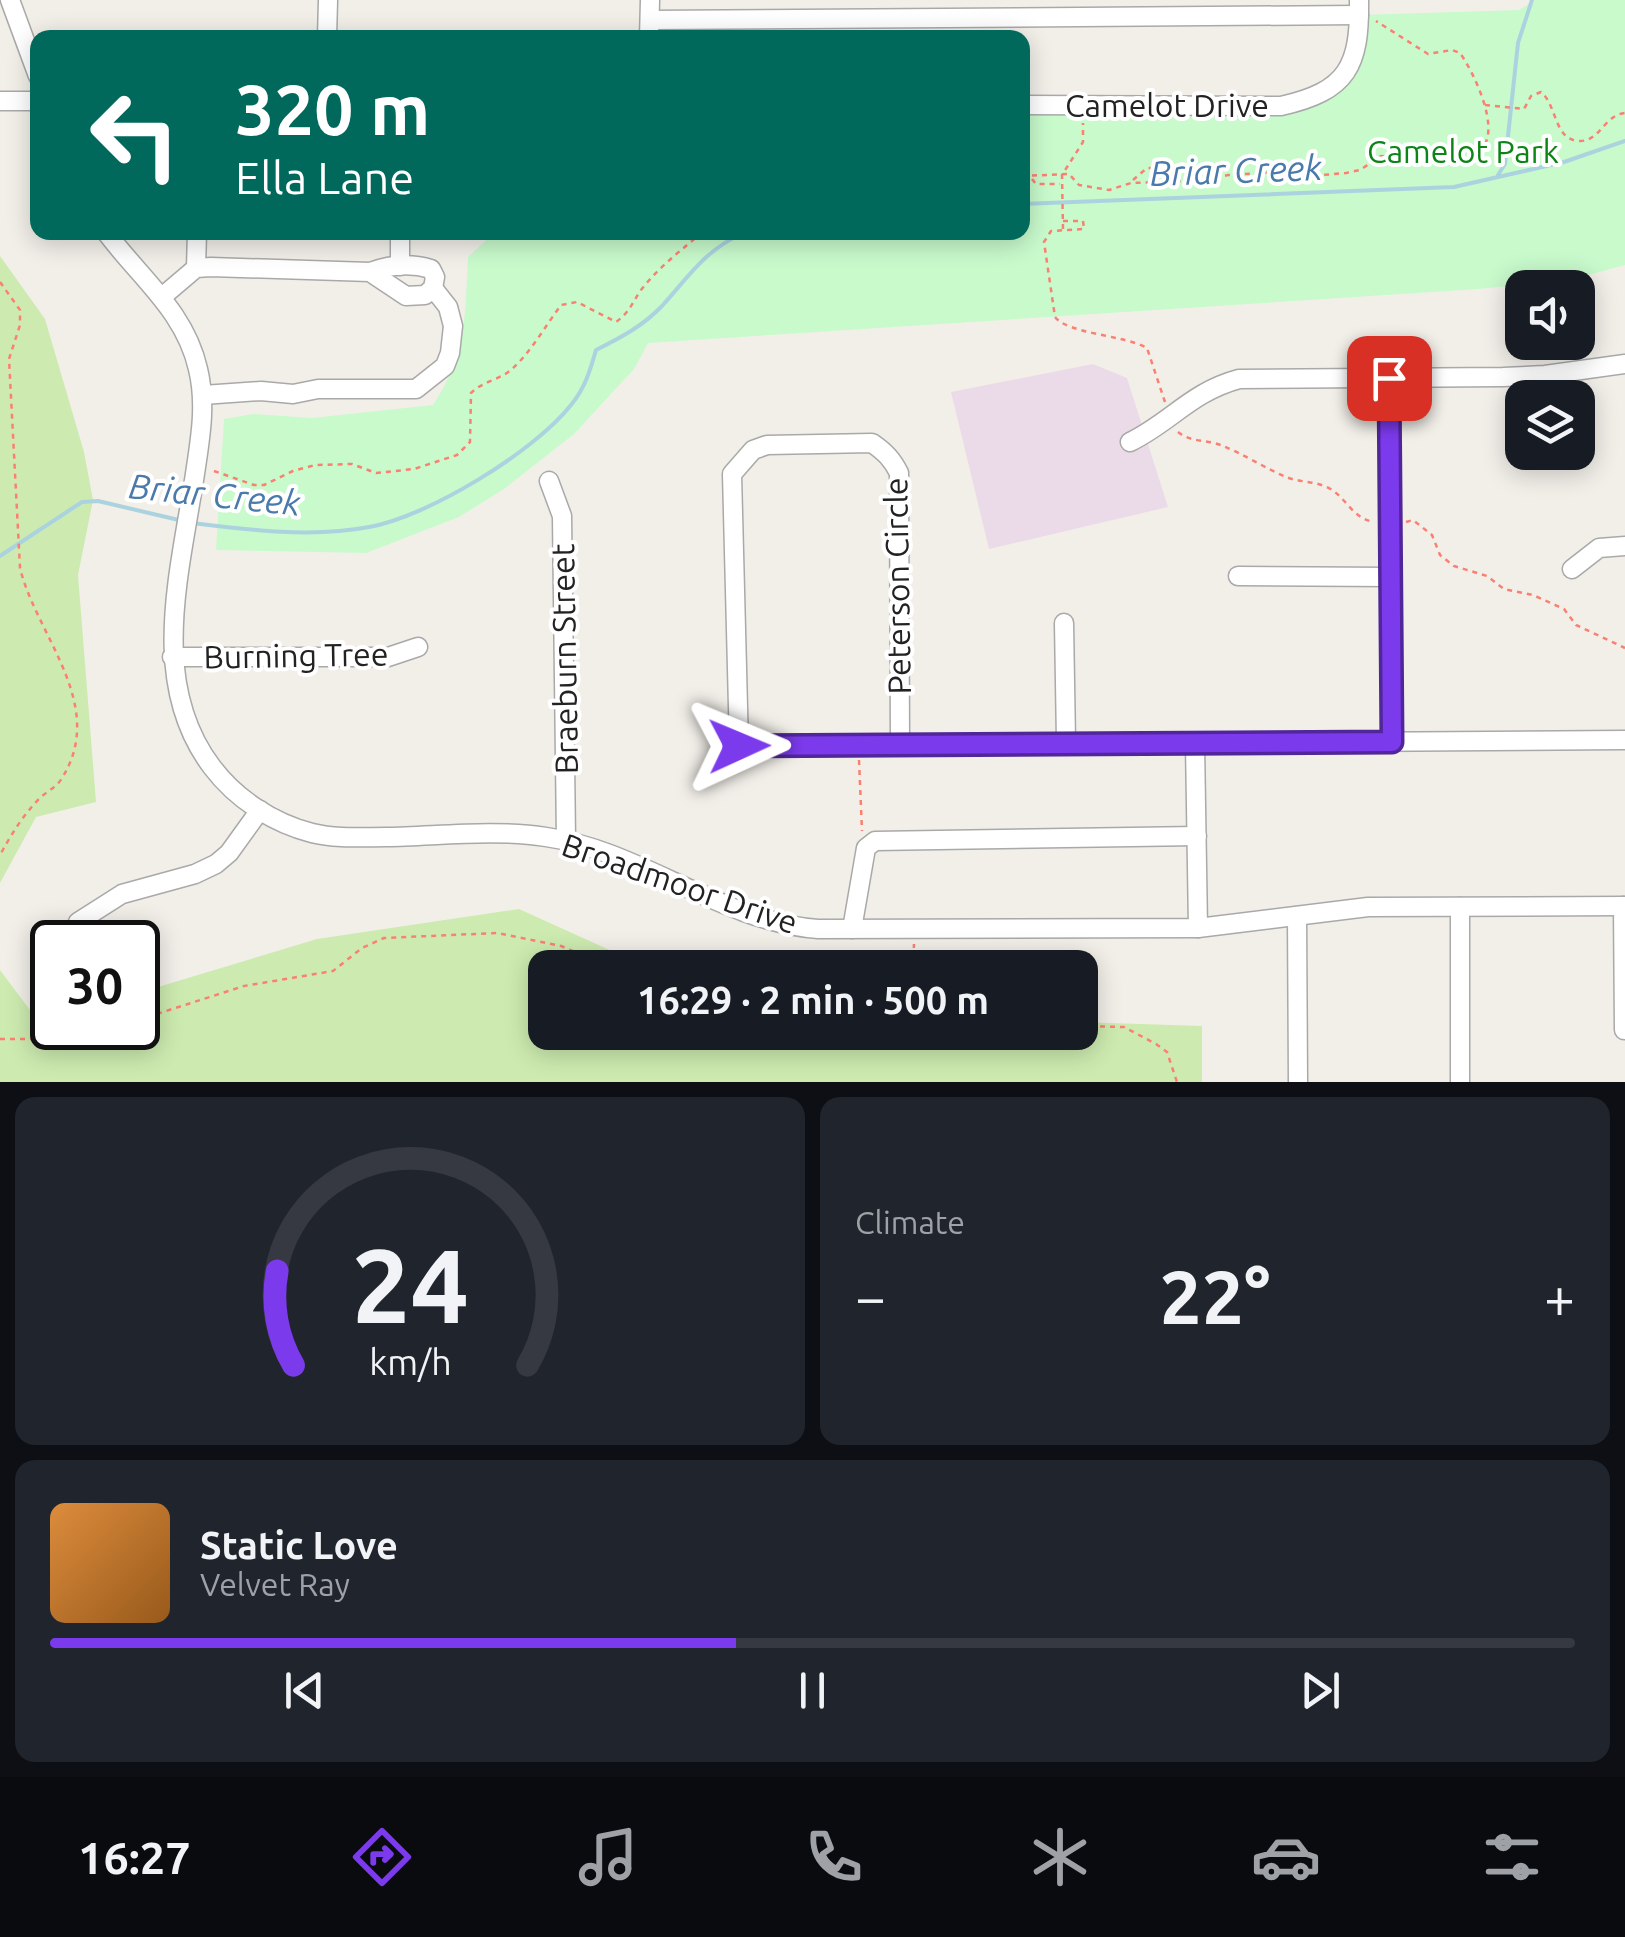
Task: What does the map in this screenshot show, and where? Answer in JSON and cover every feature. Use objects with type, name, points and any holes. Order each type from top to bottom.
[{"type":"street","points":[[10,0],[30,54]]},
{"type":"street","points":[[328,0],[328,30]]},
{"type":"street","points":[[650,0],[649,29],[1360,12]]},
{"type":"street","name":"Camelot Drive","points":[[1030,105],[1281,106],[1308,100],[1326,94],[1339,81],[1358,46],[1360,12]]},
{"type":"street","points":[[0,100],[30,101]]},
{"type":"street","name":"Broadmoor Drive","points":[[113,240],[163,296],[180,322],[193,350],[202,396],[172,657],[181,706],[192,736],[220,776],[260,810],[294,827],[327,836],[530,835],[566,840],[766,919],[803,928],[1198,928],[1354,908],[1624,906]]},
{"type":"street","points":[[196,268],[197,240]]},
{"type":"street","points":[[400,240],[400,266]]},
{"type":"street","points":[[163,296],[196,268],[370,272],[400,266],[431,269],[435,277],[433,288],[425,295],[406,296],[370,272]]},
{"type":"street","points":[[202,396],[261,391],[293,394],[318,389],[416,389],[445,366],[450,353],[453,326],[448,307],[433,288]]},
{"type":"street","points":[[1130,442],[1201,392],[1239,380],[1544,375],[1625,364]]},
{"type":"street","points":[[1389,378],[1392,742]]},
{"type":"street","name":"Peterson Circle","points":[[858,745],[739,746],[732,474],[753,450],[767,445],[872,443],[887,452],[899,473],[900,744]]},
{"type":"street","name":"Braeburn Street","points":[[548,482],[562,516],[566,840]]},
{"type":"street","points":[[1572,569],[1599,548],[1625,546]]},
{"type":"street","points":[[1238,576],[1392,577]]},
{"type":"street","points":[[1064,623],[1066,742]]},
{"type":"street","name":"Burning Tree","points":[[172,657],[388,657],[418,647]]},
{"type":"street","points":[[858,745],[1625,740]]},
{"type":"street","points":[[1195,744],[1198,928]]},
{"type":"street","points":[[81,920],[122,894],[195,874],[216,864],[229,853],[260,810]]},
{"type":"street","points":[[852,929],[866,848],[876,841],[1197,836]]},
{"type":"street","points":[[1624,906],[1624,1030]]},
{"type":"street","points":[[1460,907],[1460,1082]]},
{"type":"street","points":[[1297,916],[1298,1082]]},
{"type":"path","points":[[1062,184],[1036,184],[1032,176],[1069,174],[1079,185],[1109,190],[1132,183],[1276,172],[1297,177],[1330,174],[1360,170],[1381,156],[1396,160],[1419,153],[1469,155],[1481,151],[1490,132],[1484,105],[1460,53],[1452,50],[1428,54],[1382,22],[1360,12]]},
{"type":"path","points":[[1484,105],[1524,109],[1531,96],[1541,92],[1552,104],[1564,134],[1571,140],[1585,142],[1610,118],[1625,114]]},
{"type":"path","points":[[1063,230],[1062,175],[1083,142],[1084,104]]},
{"type":"path","points":[[1132,183],[1147,168],[1168,170],[1174,181]]},
{"type":"path","points":[[1063,218],[1084,220],[1084,229],[1050,232],[1044,242],[1055,316],[1071,328],[1147,348],[1174,428],[1185,438],[1222,446],[1238,456],[1262,462],[1285,477],[1329,487],[1360,519],[1391,525],[1413,520],[1432,535],[1440,555],[1454,566],[1486,576],[1504,589],[1533,595],[1564,609],[1576,625],[1625,648]]},
{"type":"path","points":[[196,468],[264,486],[315,465],[352,464],[376,473],[414,469],[456,455],[470,442],[471,392],[515,366],[561,304],[578,302],[616,322],[632,310],[639,292],[663,266],[694,240]]},
{"type":"path","points":[[0,282],[20,310],[20,324],[9,359],[20,568],[24,587],[66,672],[77,735],[61,782],[40,798],[14,829],[0,855]]},
{"type":"path","points":[[858,745],[861,828],[866,848]]},
{"type":"path","points":[[913,950],[914,928]]},
{"type":"path","points":[[160,1013],[244,986],[333,971],[362,948],[384,938],[497,933],[570,950]]},
{"type":"path","points":[[1098,1026],[1124,1027],[1156,1044],[1167,1052],[1177,1082]]},
{"type":"path","points":[[0,1039],[30,1038]]},
{"type":"shaded area","points":[[1093,364],[1127,378],[1168,507],[989,549],[951,392]]},
{"type":"green space","name":"Camelot Park","points":[[1535,0],[1625,0],[1625,265],[1595,273],[1595,270],[1505,270],[1505,286],[1478,289],[648,343],[634,369],[574,434],[504,489],[459,517],[366,553],[216,550],[224,419],[253,414],[312,418],[433,405],[458,351],[465,316],[468,257],[486,240],[1030,240],[1030,107],[1281,106],[1339,81],[1359,15],[1519,10]]},
{"type":"green space","points":[[0,256],[45,319],[84,452],[93,500],[78,575],[96,802],[36,817],[0,883]]},
{"type":"green space","points":[[519,909],[609,950],[528,950],[528,1050],[1098,1050],[1098,1023],[1202,1026],[1202,1082],[0,1082],[0,970],[30,1010],[30,1050],[160,1050],[160,986],[317,939]]},
{"type":"waterway","points":[[1498,175],[1505,164],[1518,43],[1532,0]]},
{"type":"waterway","name":"Briar Creek","points":[[1030,204],[1454,187],[1564,162],[1625,141]]},
{"type":"waterway","name":"Briar Creek","points":[[193,523],[281,532],[347,530],[393,521],[449,496],[506,462],[554,423],[580,392],[596,350],[647,320],[709,255],[730,240]]},
{"type":"waterway","name":"Briar Creek","points":[[0,556],[82,502],[98,501],[183,521]]},
{"type":"route","points":[[739,746],[1392,742],[1389,378]]}]
